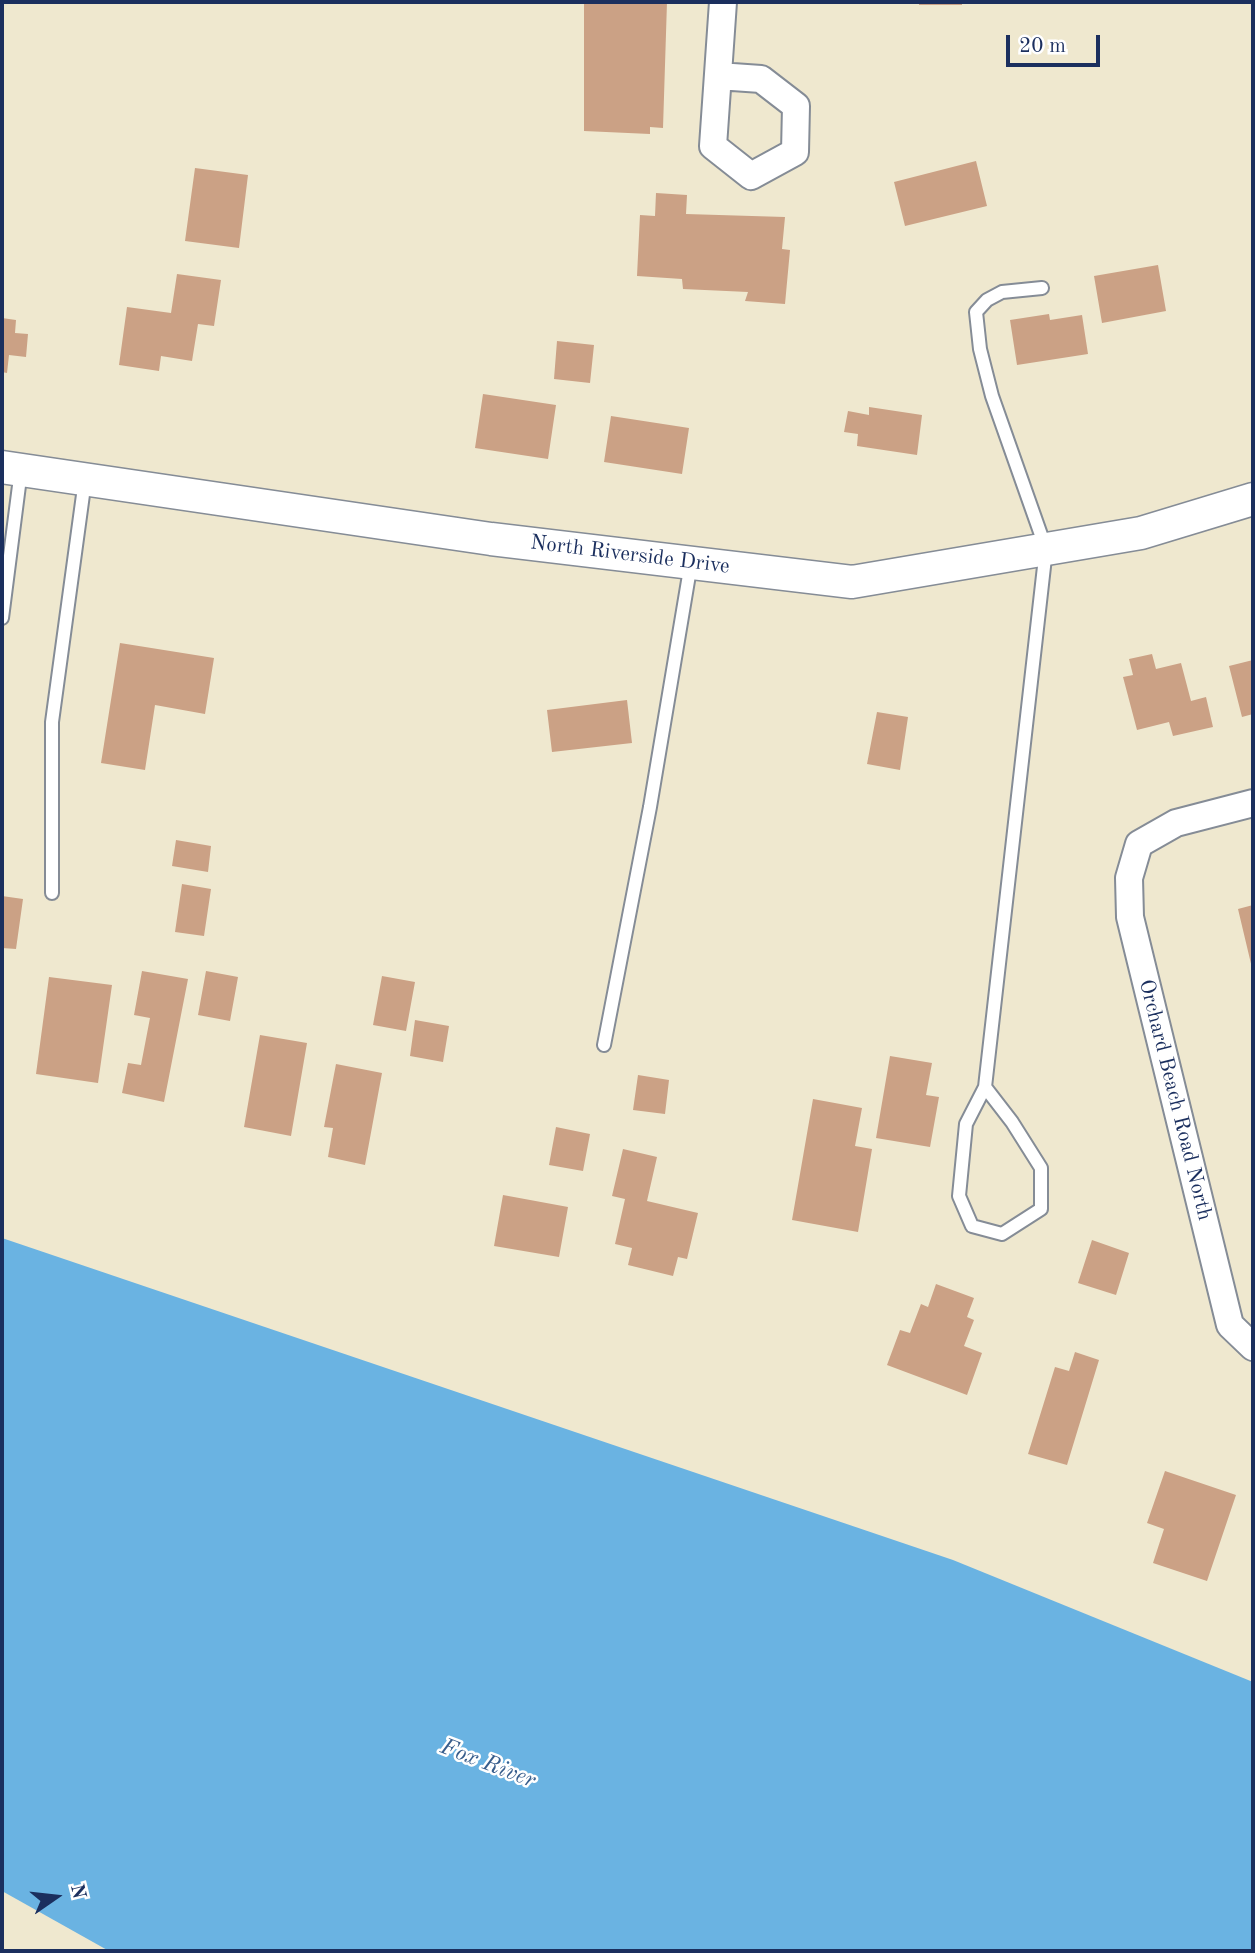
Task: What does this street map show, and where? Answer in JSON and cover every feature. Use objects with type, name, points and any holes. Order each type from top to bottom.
[{"type":"street","points":[[718,76],[723,2]]},
{"type":"street","name":"North Riverside Drive","points":[[11,469],[491,539],[852,582],[1141,533],[1253,499]]},
{"type":"street","name":"Orchard Beach Road North","points":[[1253,803],[1176,824],[1139,844],[1129,878],[1130,917],[1230,1325],[1253,1347]]},
{"type":"lane","points":[[985,1087],[1012,1122],[1041,1168],[1041,1209],[1002,1234],[972,1226],[959,1196],[966,1124],[985,1087],[1046,549],[992,396],[980,349],[976,312],[987,300],[1002,292],[1042,288]]},
{"type":"lane","points":[[2,618],[11,469]]},
{"type":"lane","points":[[52,893],[52,722],[85,479]]},
{"type":"lane","points":[[604,1045],[650,807],[691,563]]},
{"type":"water","name":"Fox River","points":[[2,1238],[953,1560],[1253,1682],[1253,1951],[109,1951],[2,1891]]},
{"type":"building","points":[[584,2],[667,2],[663,128],[650,127],[650,134],[584,131]]},
{"type":"building","points":[[919,2],[962,2],[962,5],[919,5]]},
{"type":"building","points":[[976,161],[987,206],[905,226],[894,182]]},
{"type":"building","points":[[195,168],[248,175],[239,248],[185,241]]},
{"type":"building","points":[[656,193],[687,195],[686,214],[785,217],[782,249],[790,250],[785,304],[745,301],[748,292],[683,289],[682,279],[637,276],[640,215],[655,216]]},
{"type":"building","points":[[1158,265],[1166,311],[1102,323],[1094,276]]},
{"type":"building","points":[[177,274],[221,280],[214,326],[198,324],[192,361],[161,356],[159,371],[119,365],[127,307],[171,313]]},
{"type":"building","points":[[1049,314],[1050,320],[1082,315],[1088,354],[1017,365],[1010,320]]},
{"type":"building","points":[[2,318],[16,320],[15,333],[28,334],[26,357],[9,355],[7,373],[2,372]]},
{"type":"building","points":[[557,341],[594,345],[590,383],[554,379]]},
{"type":"building","points":[[483,394],[556,405],[548,459],[475,448]]},
{"type":"building","points":[[869,407],[922,415],[917,455],[857,446],[858,434],[844,432],[848,411],[869,415]]},
{"type":"building","points":[[611,416],[689,428],[682,474],[604,462]]},
{"type":"building","points":[[120,643],[214,658],[205,714],[155,705],[145,770],[101,763]]},
{"type":"building","points":[[1152,654],[1156,669],[1181,663],[1191,701],[1206,697],[1213,727],[1173,736],[1169,722],[1137,730],[1123,677],[1133,675],[1129,659]]},
{"type":"building","points":[[1253,660],[1253,714],[1242,717],[1229,666]]},
{"type":"building","points":[[627,700],[632,743],[552,752],[547,710]]},
{"type":"building","points":[[877,712],[908,717],[900,770],[867,764]]},
{"type":"building","points":[[176,840],[211,846],[208,872],[172,866]]},
{"type":"building","points":[[182,884],[211,889],[204,936],[175,932]]},
{"type":"building","points":[[2,896],[23,899],[16,949],[2,948]]},
{"type":"building","points":[[1253,905],[1253,968],[1252,968],[1238,909]]},
{"type":"building","points":[[142,971],[188,979],[164,1102],[122,1093],[128,1063],[141,1065],[150,1018],[134,1015]]},
{"type":"building","points":[[206,971],[238,977],[230,1021],[198,1015]]},
{"type":"building","points":[[382,976],[415,982],[406,1031],[373,1025]]},
{"type":"building","points":[[49,977],[112,985],[98,1083],[36,1074]]},
{"type":"building","points":[[415,1020],[449,1026],[443,1062],[410,1056]]},
{"type":"building","points":[[260,1035],[307,1043],[291,1136],[244,1127]]},
{"type":"building","points":[[890,1056],[932,1063],[926,1095],[939,1097],[930,1147],[876,1138]]},
{"type":"building","points":[[336,1064],[382,1073],[365,1165],[328,1157],[333,1128],[324,1127]]},
{"type":"building","points":[[638,1075],[669,1080],[665,1114],[633,1110]]},
{"type":"building","points":[[813,1099],[862,1108],[855,1146],[872,1149],[858,1232],[792,1220]]},
{"type":"building","points":[[556,1127],[590,1134],[583,1171],[549,1165]]},
{"type":"building","points":[[623,1149],[657,1157],[647,1201],[698,1213],[687,1259],[678,1257],[673,1276],[628,1265],[632,1248],[615,1244],[625,1199],[612,1196]]},
{"type":"building","points":[[503,1195],[568,1207],[559,1257],[494,1246]]},
{"type":"building","points":[[1092,1240],[1129,1253],[1116,1295],[1078,1283]]},
{"type":"building","points":[[936,1284],[974,1298],[967,1317],[974,1320],[964,1346],[982,1353],[967,1395],[887,1365],[900,1330],[910,1333],[921,1304],[928,1307]]},
{"type":"building","points":[[1075,1352],[1099,1360],[1067,1465],[1028,1454],[1055,1367],[1069,1371]]},
{"type":"building","points":[[1165,1471],[1236,1495],[1207,1581],[1153,1563],[1164,1529],[1147,1523]]}]
